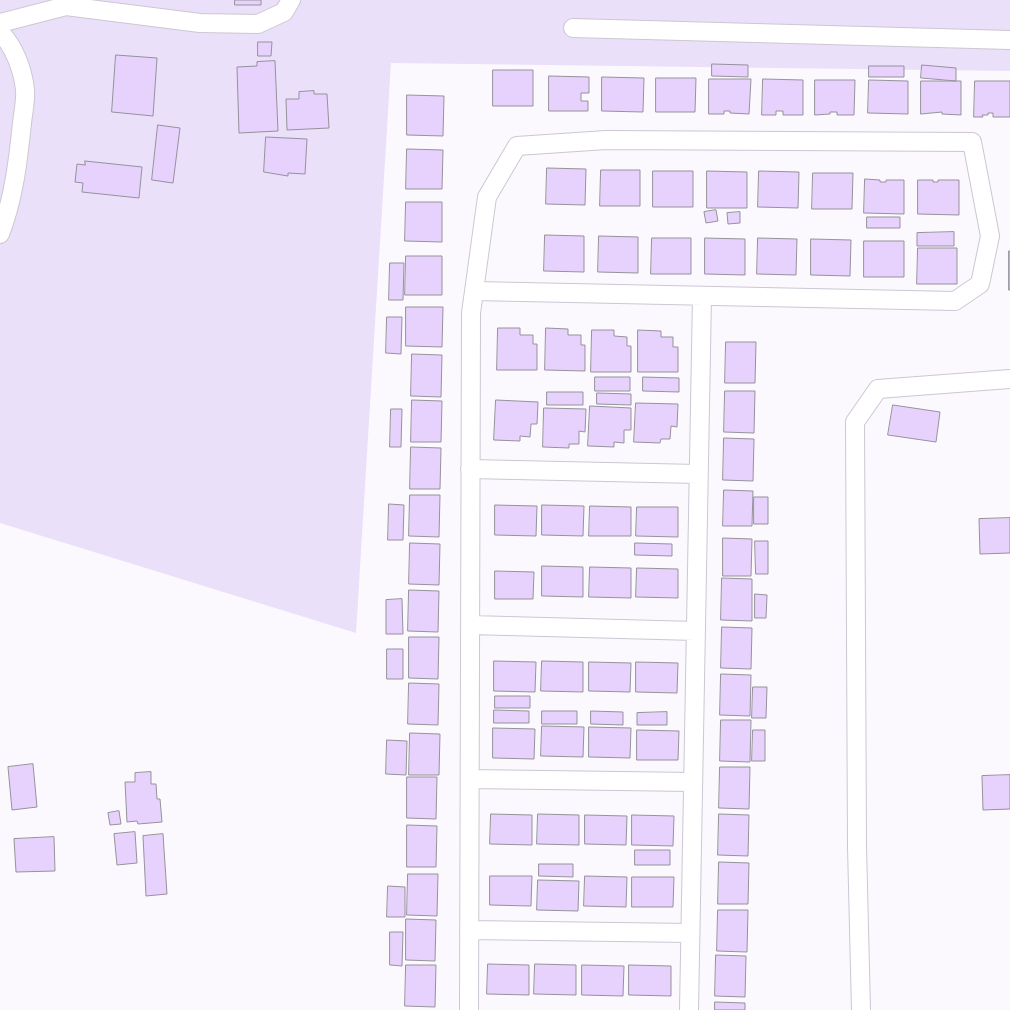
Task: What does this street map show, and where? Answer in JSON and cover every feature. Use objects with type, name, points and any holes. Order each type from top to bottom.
[{"type":"street","points":[[0,23],[66,6],[200,23],[258,24],[284,12],[291,0]]},
{"type":"street","points":[[573,28],[1010,40]]},
{"type":"street","points":[[0,32],[6,39],[18,63],[25,91],[17,163],[10,204],[0,234]]},
{"type":"street","points":[[469,1010],[471,313],[474,291],[487,197],[517,146],[606,140],[972,142],[990,236],[980,284],[955,301],[474,291]]},
{"type":"street","points":[[689,1010],[702,296]]},
{"type":"street","points":[[860,1010],[857,846],[855,422],[878,389],[1010,379]]},
{"type":"street","points":[[470,469],[698,474]]},
{"type":"street","points":[[470,626],[696,632]]},
{"type":"street","points":[[470,779],[693,782]]},
{"type":"street","points":[[469,930],[690,933]]},
{"type":"shaded area","points":[[0,0],[1010,0],[1010,71],[391,63],[356,633],[0,523]]},
{"type":"building","points":[[235,0],[261,0],[261,5],[235,5]]},
{"type":"building","points":[[258,42],[272,42],[271,56],[258,56]]},
{"type":"building","points":[[116,55],[157,58],[153,116],[112,112]]},
{"type":"building","points":[[275,61],[278,131],[239,133],[237,67],[257,66],[257,62]]},
{"type":"building","points":[[712,64],[748,65],[748,77],[712,76]]},
{"type":"building","points":[[922,65],[956,68],[956,81],[921,78]]},
{"type":"building","points":[[869,66],[904,66],[904,77],[869,77]]},
{"type":"building","points":[[493,70],[533,70],[533,106],[493,106]]},
{"type":"building","points":[[549,76],[589,77],[589,93],[581,93],[581,101],[588,101],[588,111],[549,111]]},
{"type":"building","points":[[602,77],[644,78],[643,112],[602,111]]},
{"type":"building","points":[[656,78],[696,78],[695,112],[656,112]]},
{"type":"building","points":[[709,79],[751,79],[749,114],[730,113],[730,111],[724,111],[724,114],[709,114]]},
{"type":"building","points":[[763,79],[803,80],[803,115],[783,115],[783,111],[776,111],[776,115],[762,115]]},
{"type":"building","points":[[815,80],[855,80],[854,115],[837,115],[837,112],[830,112],[830,114],[815,115]]},
{"type":"building","points":[[869,80],[908,81],[908,114],[868,113]]},
{"type":"building","points":[[921,81],[961,81],[961,115],[942,114],[942,112],[921,114]]},
{"type":"building","points":[[975,81],[1010,81],[1010,117],[993,117],[993,113],[988,113],[988,115],[982,115],[983,117],[974,117]]},
{"type":"building","points":[[314,91],[314,94],[327,94],[329,128],[287,130],[286,99],[299,99],[299,92]]},
{"type":"building","points":[[407,95],[444,96],[443,136],[407,135]]},
{"type":"building","points":[[158,125],[180,128],[173,183],[152,180]]},
{"type":"building","points":[[266,137],[307,139],[305,174],[288,173],[288,176],[264,172]]},
{"type":"building","points":[[407,149],[443,150],[442,189],[406,189]]},
{"type":"building","points":[[85,161],[142,167],[139,198],[82,192],[83,183],[75,182],[77,164],[85,165]]},
{"type":"building","points":[[547,168],[586,169],[585,205],[546,204]]},
{"type":"building","points":[[601,170],[640,170],[640,206],[600,206]]},
{"type":"building","points":[[653,171],[693,171],[693,207],[653,207]]},
{"type":"building","points":[[707,171],[747,172],[747,208],[707,208]]},
{"type":"building","points":[[759,171],[799,172],[798,208],[758,207]]},
{"type":"building","points":[[813,173],[853,173],[852,209],[812,209]]},
{"type":"building","points":[[865,179],[880,180],[880,182],[886,182],[886,180],[904,180],[904,214],[864,213]]},
{"type":"building","points":[[918,180],[933,180],[933,182],[938,182],[938,180],[959,180],[959,215],[918,214]]},
{"type":"building","points":[[406,202],[442,202],[442,242],[405,241]]},
{"type":"building","points":[[716,210],[718,221],[706,223],[704,212]]},
{"type":"building","points":[[740,212],[740,223],[728,224],[727,213]]},
{"type":"building","points":[[867,217],[900,217],[900,228],[867,228]]},
{"type":"building","points":[[954,232],[954,246],[917,246],[917,233]]},
{"type":"building","points":[[545,235],[584,236],[584,272],[544,271]]},
{"type":"building","points":[[599,236],[638,237],[638,273],[598,272]]},
{"type":"building","points":[[652,238],[691,238],[691,274],[651,274]]},
{"type":"building","points":[[705,238],[745,239],[745,275],[705,274]]},
{"type":"building","points":[[758,238],[797,239],[796,275],[757,274]]},
{"type":"building","points":[[811,239],[851,240],[850,276],[811,275]]},
{"type":"building","points":[[864,241],[904,241],[904,277],[864,277]]},
{"type":"building","points":[[918,248],[957,248],[957,284],[917,284]]},
{"type":"building","points":[[1010,251],[1010,290],[1009,290]]},
{"type":"building","points":[[406,256],[442,256],[442,295],[405,295]]},
{"type":"building","points":[[390,263],[404,263],[403,300],[389,300]]},
{"type":"building","points":[[406,307],[443,307],[442,347],[406,346]]},
{"type":"building","points":[[387,317],[402,317],[401,354],[386,353]]},
{"type":"building","points":[[498,328],[520,328],[520,335],[533,335],[533,344],[537,344],[537,370],[497,370]]},
{"type":"building","points":[[546,328],[568,329],[568,335],[581,335],[581,345],[585,345],[585,371],[545,370]]},
{"type":"building","points":[[592,330],[614,330],[614,336],[627,337],[627,346],[631,346],[631,372],[591,372]]},
{"type":"building","points":[[638,330],[661,331],[661,337],[673,337],[673,347],[678,347],[678,372],[638,372]]},
{"type":"building","points":[[726,342],[756,342],[755,383],[725,383]]},
{"type":"building","points":[[412,354],[442,355],[441,397],[411,396]]},
{"type":"building","points":[[595,377],[630,377],[630,391],[595,391]]},
{"type":"building","points":[[643,377],[679,378],[679,392],[643,391]]},
{"type":"building","points":[[725,391],[755,391],[754,433],[724,432]]},
{"type":"building","points":[[547,392],[583,392],[583,405],[547,405]]},
{"type":"building","points":[[597,393],[631,394],[631,405],[597,404]]},
{"type":"building","points":[[412,400],[442,401],[441,442],[411,442]]},
{"type":"building","points":[[496,400],[538,402],[537,424],[531,424],[530,437],[520,436],[520,441],[494,440]]},
{"type":"building","points":[[636,403],[678,404],[677,427],[671,426],[670,439],[661,439],[660,443],[634,442]]},
{"type":"building","points":[[893,405],[940,412],[936,442],[888,435]]},
{"type":"building","points":[[590,406],[631,408],[631,430],[624,430],[624,443],[614,442],[614,447],[588,446]]},
{"type":"building","points":[[544,408],[586,409],[585,432],[579,431],[579,444],[569,444],[569,448],[543,447]]},
{"type":"building","points":[[391,409],[402,409],[401,447],[390,447]]},
{"type":"building","points":[[724,438],[754,439],[753,481],[723,480]]},
{"type":"building","points":[[411,447],[441,448],[440,489],[410,489]]},
{"type":"building","points":[[724,490],[753,491],[752,526],[723,526]]},
{"type":"building","points":[[410,495],[440,495],[439,537],[409,536]]},
{"type":"building","points":[[754,497],[768,497],[768,524],[754,524]]},
{"type":"building","points":[[389,504],[404,505],[403,540],[388,540]]},
{"type":"building","points":[[495,505],[537,506],[536,536],[495,535]]},
{"type":"building","points":[[542,505],[584,506],[583,536],[542,535]]},
{"type":"building","points":[[590,506],[631,507],[631,536],[589,536]]},
{"type":"building","points":[[637,507],[678,507],[678,537],[636,536]]},
{"type":"building","points":[[1010,518],[1010,553],[980,554],[979,519]]},
{"type":"building","points":[[723,538],[752,539],[751,576],[723,576]]},
{"type":"building","points":[[755,541],[768,541],[768,574],[756,574]]},
{"type":"building","points":[[410,543],[440,544],[439,585],[409,584]]},
{"type":"building","points":[[635,543],[672,544],[672,556],[635,555]]},
{"type":"building","points":[[542,566],[583,567],[583,597],[542,596]]},
{"type":"building","points":[[590,567],[631,568],[631,598],[589,597]]},
{"type":"building","points":[[637,568],[678,569],[678,598],[636,597]]},
{"type":"building","points":[[495,571],[534,572],[533,599],[495,599]]},
{"type":"building","points":[[722,578],[752,579],[752,621],[721,620]]},
{"type":"building","points":[[409,590],[439,591],[438,632],[408,631]]},
{"type":"building","points":[[755,594],[767,595],[766,618],[755,618]]},
{"type":"building","points":[[402,599],[403,634],[386,634],[386,600]]},
{"type":"building","points":[[722,627],[752,628],[751,669],[721,668]]},
{"type":"building","points":[[409,637],[439,637],[438,679],[409,678]]},
{"type":"building","points":[[387,649],[403,649],[403,679],[387,679]]},
{"type":"building","points":[[494,661],[536,662],[535,692],[494,691]]},
{"type":"building","points":[[542,661],[583,662],[583,692],[541,691]]},
{"type":"building","points":[[589,662],[631,663],[630,692],[589,691]]},
{"type":"building","points":[[636,662],[678,663],[677,693],[636,692]]},
{"type":"building","points":[[721,674],[751,675],[750,716],[720,715]]},
{"type":"building","points":[[409,683],[439,684],[438,725],[408,724]]},
{"type":"building","points":[[753,687],[767,687],[766,718],[752,718]]},
{"type":"building","points":[[495,696],[530,696],[530,708],[495,708]]},
{"type":"building","points":[[494,710],[529,711],[529,723],[494,723]]},
{"type":"building","points":[[542,711],[577,711],[577,724],[542,724]]},
{"type":"building","points":[[591,711],[623,712],[623,725],[591,724]]},
{"type":"building","points":[[667,712],[667,725],[637,725],[637,713]]},
{"type":"building","points":[[721,720],[751,720],[750,762],[720,761]]},
{"type":"building","points":[[542,726],[584,727],[583,757],[541,756]]},
{"type":"building","points":[[589,727],[631,728],[630,758],[589,757]]},
{"type":"building","points":[[493,728],[535,729],[534,759],[493,758]]},
{"type":"building","points":[[637,730],[679,731],[678,760],[637,760]]},
{"type":"building","points":[[753,730],[765,730],[765,761],[752,761]]},
{"type":"building","points":[[410,733],[440,734],[439,775],[409,775]]},
{"type":"building","points":[[387,740],[407,741],[406,775],[386,774]]},
{"type":"building","points":[[33,764],[37,807],[12,810],[8,767]]},
{"type":"building","points":[[720,767],[750,767],[749,809],[719,808]]},
{"type":"building","points":[[151,772],[151,784],[156,784],[157,799],[160,799],[162,822],[138,824],[137,821],[127,822],[125,782],[135,782],[135,773]]},
{"type":"building","points":[[1010,775],[1010,809],[983,810],[982,776]]},
{"type":"building","points":[[407,777],[437,777],[436,819],[407,818]]},
{"type":"building","points":[[119,811],[121,824],[110,825],[108,813]]},
{"type":"building","points":[[491,814],[532,815],[532,845],[490,844]]},
{"type":"building","points":[[538,814],[579,815],[579,845],[537,844]]},
{"type":"building","points":[[719,814],[749,815],[748,856],[718,855]]},
{"type":"building","points":[[585,815],[627,816],[626,845],[585,844]]},
{"type":"building","points":[[632,815],[674,816],[673,846],[632,845]]},
{"type":"building","points":[[407,825],[437,826],[436,867],[407,867]]},
{"type":"building","points":[[135,832],[137,863],[117,865],[114,834]]},
{"type":"building","points":[[163,834],[167,894],[146,896],[143,836]]},
{"type":"building","points":[[54,837],[55,871],[16,872],[14,839]]},
{"type":"building","points":[[635,850],[670,850],[670,865],[635,865]]},
{"type":"building","points":[[719,862],[749,863],[748,904],[718,904]]},
{"type":"building","points":[[539,864],[573,864],[573,877],[539,876]]},
{"type":"building","points":[[408,874],[438,874],[437,916],[407,915]]},
{"type":"building","points":[[490,876],[532,876],[531,906],[490,905]]},
{"type":"building","points":[[585,876],[627,877],[626,907],[584,906]]},
{"type":"building","points":[[632,877],[674,877],[673,907],[632,907]]},
{"type":"building","points":[[538,880],[579,881],[578,911],[537,910]]},
{"type":"building","points":[[388,886],[405,887],[405,917],[387,917]]},
{"type":"building","points":[[718,910],[748,910],[747,952],[717,951]]},
{"type":"building","points":[[406,919],[436,920],[435,961],[406,960]]},
{"type":"building","points":[[390,932],[403,932],[402,966],[390,965]]},
{"type":"building","points":[[716,955],[746,956],[745,997],[715,996]]},
{"type":"building","points":[[488,964],[529,965],[529,995],[487,994]]},
{"type":"building","points":[[535,964],[576,965],[576,995],[534,994]]},
{"type":"building","points":[[406,965],[436,965],[435,1007],[405,1006]]},
{"type":"building","points":[[582,965],[624,966],[623,996],[582,995]]},
{"type":"building","points":[[629,965],[671,966],[671,996],[629,995]]},
{"type":"building","points":[[715,1002],[745,1003],[745,1010],[715,1010]]}]
